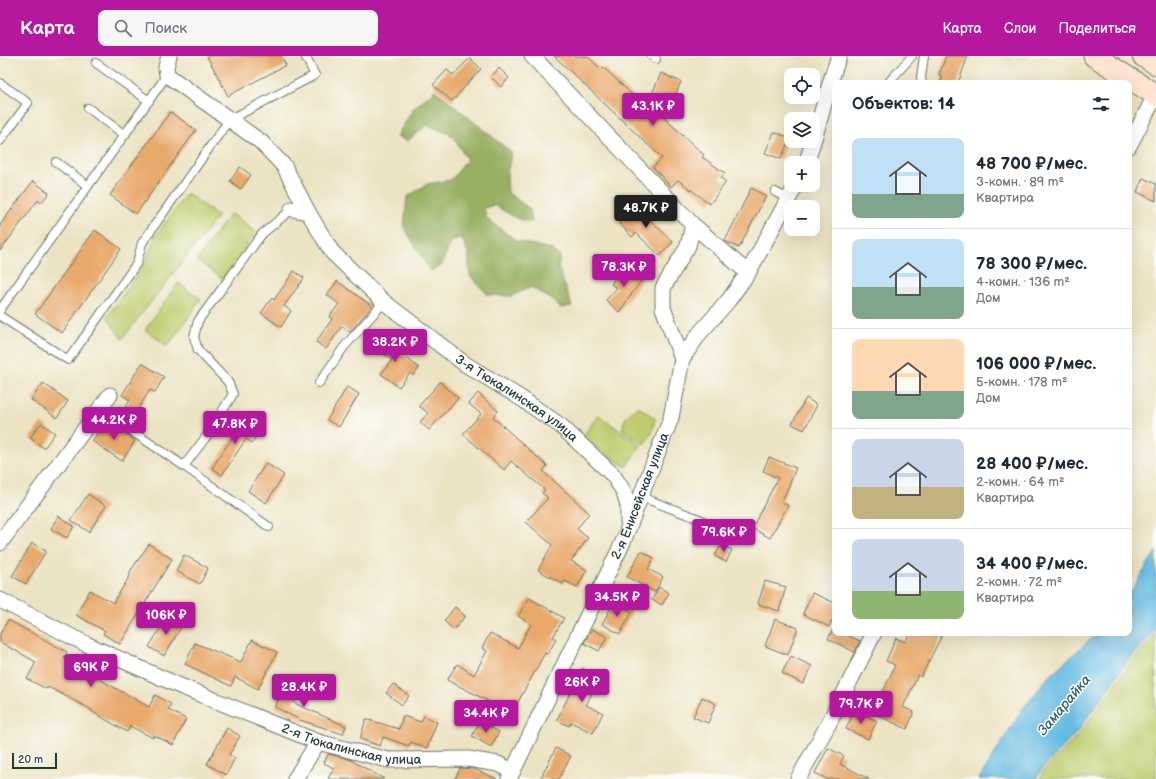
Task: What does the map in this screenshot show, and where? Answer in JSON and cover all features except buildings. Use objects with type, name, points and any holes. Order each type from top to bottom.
[{"type":"main road","points":[[1094,56],[1156,95]]},
{"type":"main road","points":[[1143,56],[1156,64]]},
{"type":"street","points":[[167,75],[166,67],[169,56]]},
{"type":"street","points":[[532,56],[694,226],[748,273]]},
{"type":"street","points":[[808,156],[817,132],[827,91],[839,56]]},
{"type":"street","name":"3-я Тюкалинская улица","points":[[167,75],[261,142],[284,166],[308,212],[332,252],[384,302],[465,364],[519,397],[561,426],[613,475],[624,492],[628,506],[628,527]]},
{"type":"street","points":[[1132,140],[1156,95]]},
{"type":"street","name":"2-я Енисейская улица","points":[[511,775],[615,560],[641,497],[671,418],[682,358],[699,334],[728,301],[748,273],[782,195],[786,192]]},
{"type":"street","points":[[292,209],[308,212]]},
{"type":"street","points":[[682,358],[663,308],[663,288],[688,246],[694,226]]},
{"type":"street","points":[[0,543],[110,395]]},
{"type":"street","name":"2-я Тюкалинская улица","points":[[0,601],[86,644],[172,683],[318,742],[388,760],[468,759],[498,764],[511,775]]},
{"type":"street","points":[[798,779],[829,723],[872,636]]},
{"type":"street","points":[[295,779],[318,742]]},
{"type":"lane","points":[[0,316],[68,360],[137,263],[142,243],[229,120],[315,75],[305,56]]},
{"type":"lane","points":[[891,80],[912,56]]},
{"type":"lane","points":[[922,80],[924,56]]},
{"type":"lane","points":[[96,63],[149,101]]},
{"type":"lane","points":[[0,310],[167,75]]},
{"type":"lane","points":[[0,83],[28,103],[0,141]]},
{"type":"lane","points":[[88,108],[125,135]]},
{"type":"lane","points":[[56,162],[88,186]]},
{"type":"lane","points":[[184,466],[206,437],[232,394],[228,382],[198,350],[194,337],[198,321],[262,234],[292,209]]},
{"type":"lane","points":[[319,383],[344,346],[384,302]]},
{"type":"lane","points":[[100,410],[184,466],[269,527]]},
{"type":"lane","points":[[641,497],[702,520]]},
{"type":"green space","points":[[435,90],[511,152],[507,175],[508,193],[530,209],[532,222],[518,219],[494,205],[484,208],[487,219],[517,241],[551,249],[560,257],[558,267],[572,306],[560,308],[551,299],[531,287],[512,296],[488,295],[470,276],[468,252],[461,237],[451,242],[441,266],[430,271],[404,227],[407,197],[427,184],[451,180],[467,160],[452,135],[427,125],[407,141],[397,136],[413,109]]},
{"type":"green space","points":[[187,193],[218,216],[122,339],[107,317],[145,264],[155,237]]},
{"type":"green space","points":[[231,213],[256,232],[223,279],[197,260]]},
{"type":"green space","points":[[178,283],[201,299],[168,346],[145,330]]},
{"type":"green space","points":[[637,406],[655,418],[652,433],[644,444],[622,429],[625,419]]},
{"type":"green space","points":[[598,415],[641,445],[626,467],[582,438]]},
{"type":"green space","points":[[1156,634],[1156,779],[1040,779],[1044,770],[1082,731],[1131,662]]},
{"type":"water","name":"Замарайка","points":[[1156,551],[1156,630],[1127,662],[1079,730],[1042,769],[1036,779],[979,779],[1022,710],[1051,674],[1095,636],[1132,636],[1132,590]]}]
